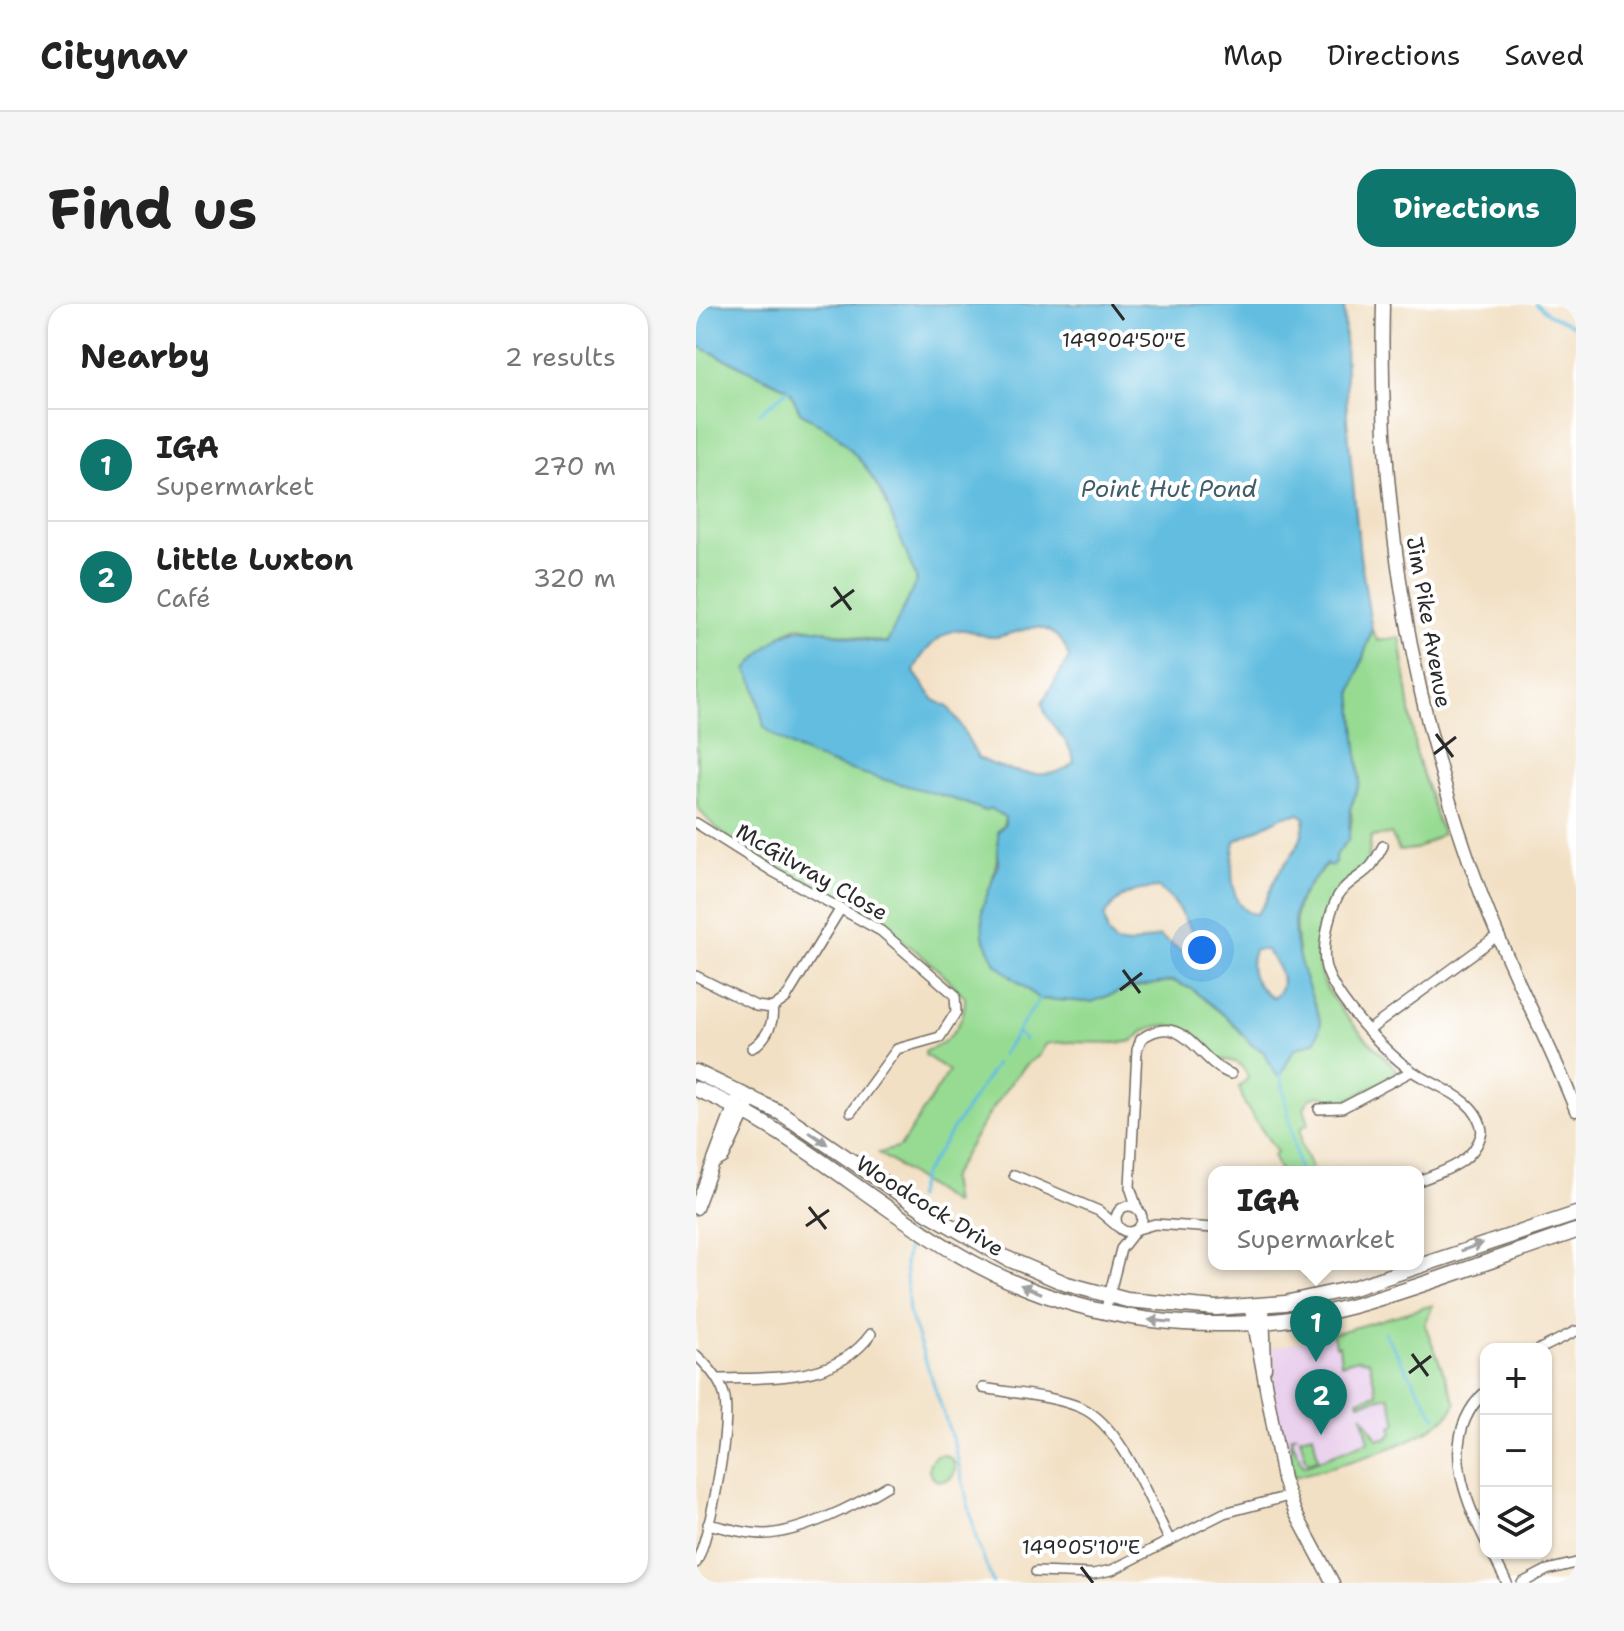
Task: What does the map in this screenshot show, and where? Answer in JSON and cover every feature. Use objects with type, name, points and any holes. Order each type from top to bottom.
[{"type":"main road","name":"Woodcock Drive","points":[[696,1072],[781,1113],[928,1213],[1006,1258],[1047,1276],[1109,1296],[1216,1308],[1257,1306],[1353,1288],[1407,1270]]},
{"type":"main road","name":"Woodcock Drive","points":[[696,1089],[739,1109],[925,1233],[999,1276],[1041,1294],[1105,1312],[1180,1323],[1258,1322],[1354,1305],[1576,1231]]},
{"type":"main road","name":"Woodcock Drive","points":[[1424,1264],[1576,1214]]},
{"type":"street","name":"Jim Pike Avenue","points":[[1383,304],[1386,458],[1408,632],[1425,716],[1454,817],[1497,936],[1576,1110]]},
{"type":"street","name":"McGilvray Close","points":[[696,814],[700,824],[724,843],[881,931],[948,988],[957,1004],[956,1012],[940,1037],[905,1046],[887,1059],[851,1112]]},
{"type":"street","points":[[1383,846],[1371,867],[1338,896],[1324,951],[1330,979],[1369,1030],[1412,1071],[1471,1106],[1481,1123],[1482,1132],[1467,1158],[1454,1168],[1424,1179]]},
{"type":"street","points":[[696,976],[756,1006],[772,1008],[786,998],[841,908]]},
{"type":"street","points":[[1369,1030],[1497,936]]},
{"type":"street","points":[[752,1048],[773,1021],[772,1008]]},
{"type":"street","points":[[1105,1312],[1121,1249],[1116,1215],[1130,1187],[1137,1050],[1141,1039],[1158,1032],[1187,1036],[1210,1061],[1231,1074]]},
{"type":"street","points":[[1319,1109],[1342,1108],[1412,1071]]},
{"type":"street","points":[[696,1208],[716,1161],[723,1157],[746,1094]]},
{"type":"street","points":[[1014,1175],[1099,1211],[1126,1232],[1155,1224],[1208,1228]]},
{"type":"street","points":[[1121,1249],[1136,1230],[1139,1211],[1130,1187]]},
{"type":"street","points":[[1099,1211],[1121,1208],[1139,1211],[1155,1224]]},
{"type":"street","points":[[1257,1306],[1259,1367],[1263,1371],[1273,1442],[1289,1496],[1333,1583]]},
{"type":"street","points":[[1552,1343],[1576,1331]]},
{"type":"street","points":[[718,1379],[813,1373],[848,1359],[871,1334]]},
{"type":"street","points":[[696,1355],[718,1379],[728,1419],[708,1524],[696,1563]]},
{"type":"street","points":[[983,1388],[1070,1404],[1101,1421],[1118,1442],[1170,1541]]},
{"type":"street","points":[[1480,1400],[1465,1421],[1458,1457],[1465,1498],[1480,1529]]},
{"type":"street","points":[[708,1524],[752,1533],[780,1531],[855,1506],[887,1486]]},
{"type":"street","points":[[1036,1572],[1072,1574],[1112,1570],[1224,1513],[1289,1496]]},
{"type":"street","points":[[1495,1559],[1507,1583]]},
{"type":"street","points":[[1522,1583],[1547,1570],[1576,1563]]},
{"type":"shaded area","points":[[1343,1333],[1383,1358],[1417,1434],[1338,1466],[1294,1477],[1284,1451],[1277,1415],[1270,1348]]},
{"type":"green space","points":[[696,345],[789,389],[800,412],[836,434],[865,466],[884,497],[917,580],[888,643],[799,626],[781,635],[755,685],[758,703],[797,750],[938,792],[985,811],[990,808],[1005,817],[992,883],[1013,977],[1040,999],[1091,1002],[1130,988],[1173,981],[1192,989],[1231,1021],[1252,1045],[1263,1050],[1281,1075],[1294,1049],[1316,1041],[1316,1008],[1302,976],[1296,912],[1304,893],[1341,846],[1352,822],[1350,809],[1360,782],[1352,692],[1372,630],[1378,641],[1400,637],[1416,755],[1442,834],[1416,849],[1399,851],[1391,834],[1371,837],[1368,863],[1344,883],[1333,898],[1318,954],[1320,971],[1332,997],[1396,1069],[1395,1075],[1342,1103],[1320,1095],[1310,1098],[1304,1108],[1309,1123],[1301,1128],[1301,1144],[1310,1166],[1278,1166],[1273,1155],[1277,1152],[1245,1105],[1239,1087],[1248,1078],[1242,1067],[1235,1062],[1214,1058],[1185,1031],[1157,1026],[1124,1043],[1046,1044],[1039,1056],[1016,1076],[1003,1093],[950,1179],[954,1204],[879,1153],[900,1147],[949,1071],[925,1055],[925,1051],[942,1043],[954,1031],[963,1015],[965,997],[931,963],[892,932],[752,855],[713,825],[697,807]]},
{"type":"green space","points":[[1303,1270],[1334,1270],[1305,1278]]},
{"type":"green space","points":[[1433,1305],[1425,1325],[1456,1404],[1446,1417],[1429,1430],[1383,1451],[1294,1477],[1290,1462],[1291,1437],[1297,1434],[1291,1439],[1304,1466],[1369,1441],[1362,1414],[1377,1439],[1388,1438],[1392,1432],[1391,1426],[1397,1423],[1389,1396],[1359,1403],[1358,1400],[1377,1394],[1369,1361],[1357,1359],[1341,1364],[1339,1345],[1336,1346],[1332,1334]]},
{"type":"green space","points":[[1313,1434],[1318,1459],[1307,1462],[1300,1437]]},
{"type":"green space","points":[[942,1455],[951,1459],[955,1468],[951,1477],[942,1481],[933,1477],[929,1468],[933,1459]]},
{"type":"water","name":"Point Hut Pond","points":[[704,304],[1344,304],[1347,420],[1360,556],[1372,630],[1352,692],[1360,782],[1350,809],[1349,839],[1335,856],[1335,862],[1331,866],[1326,864],[1304,891],[1295,914],[1294,929],[1300,962],[1321,1023],[1316,1041],[1294,1049],[1281,1075],[1277,1076],[1263,1051],[1252,1045],[1231,1021],[1192,989],[1173,981],[1130,988],[1091,1002],[1039,999],[996,964],[983,936],[982,909],[998,865],[998,831],[1005,824],[1005,817],[990,808],[985,811],[839,766],[785,743],[764,727],[755,685],[747,670],[766,648],[782,635],[797,629],[887,643],[917,580],[884,497],[865,466],[836,434],[800,412],[789,389],[696,345],[696,308]],"holes":[[[1038,627],[1054,634],[1065,646],[1069,658],[1042,703],[1072,753],[1074,762],[1053,773],[1028,774],[978,758],[948,707],[934,700],[914,672],[926,650],[940,637],[956,630],[995,637]],[[1299,814],[1305,818],[1300,840],[1260,910],[1256,914],[1247,911],[1240,905],[1233,885],[1235,841],[1284,816]],[[1159,888],[1174,902],[1195,936],[1190,956],[1159,936],[1129,945],[1115,943],[1108,933],[1104,917],[1109,909],[1127,894]],[[1254,950],[1266,950],[1275,962],[1282,981],[1273,998],[1261,989],[1254,978]]]},
{"type":"waterway","points":[[1536,304],[1550,315],[1576,327]]},
{"type":"waterway","points":[[760,413],[789,389]]},
{"type":"waterway","points":[[1002,1055],[1040,998]]},
{"type":"waterway","points":[[1017,1032],[1025,1040]]},
{"type":"waterway","points":[[916,1198],[922,1176],[996,1064]]},
{"type":"waterway","points":[[1281,1075],[1298,1166]]},
{"type":"waterway","points":[[911,1229],[905,1263],[909,1312],[954,1444],[977,1542],[993,1583]]},
{"type":"waterway","points":[[1384,1332],[1436,1418]]},
{"type":"place","name":"IGA","points":[[1316,1362]]},
{"type":"place","name":"Little Luxton","points":[[1321,1435]]}]
